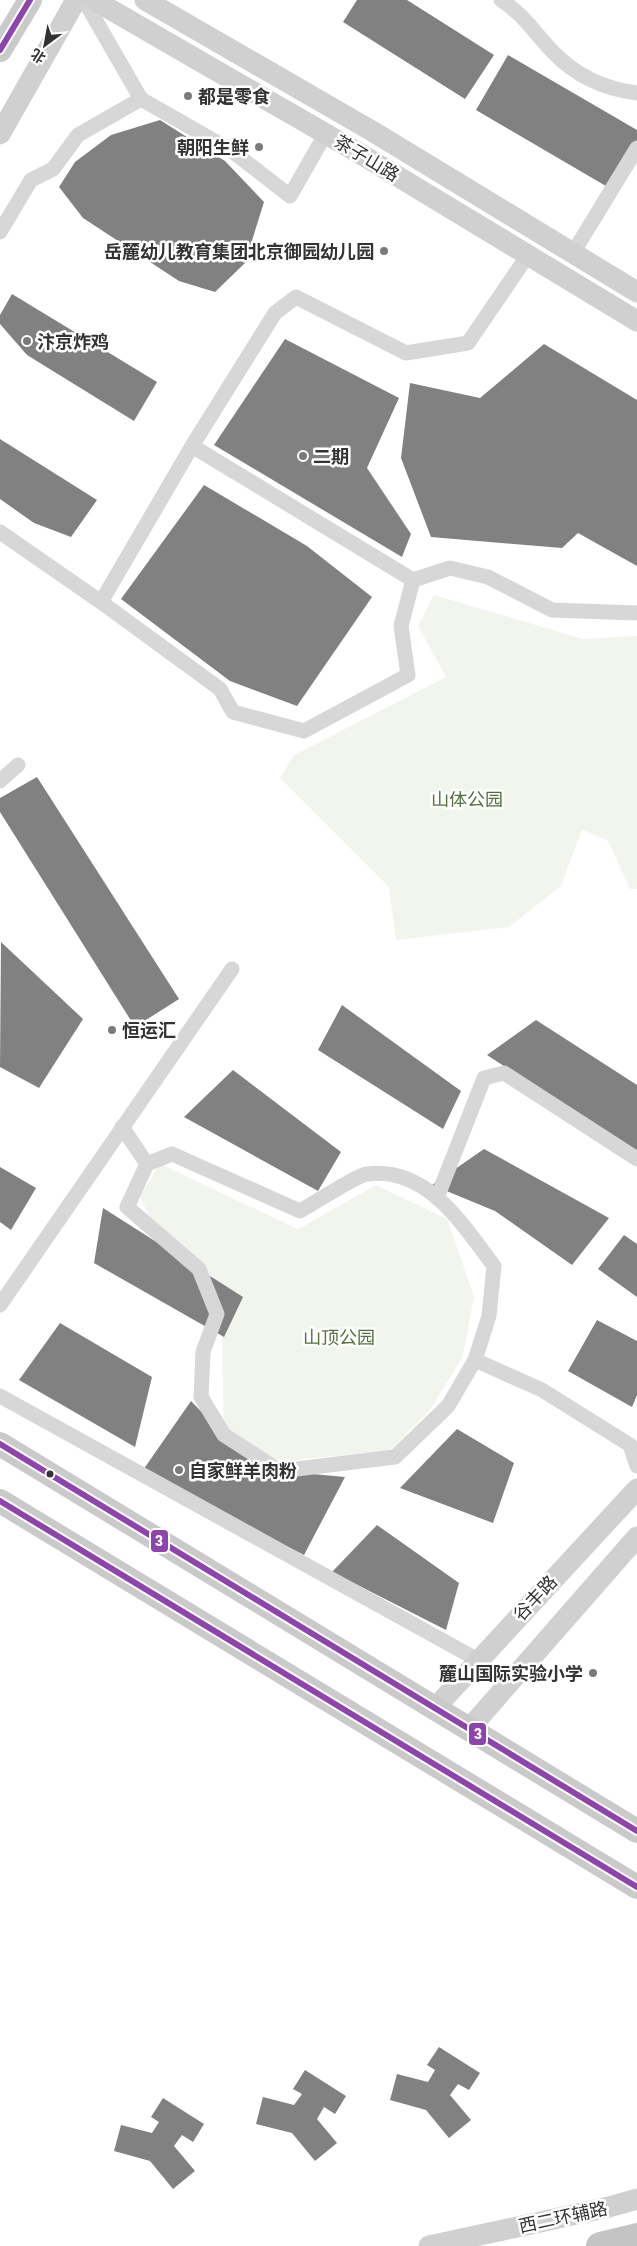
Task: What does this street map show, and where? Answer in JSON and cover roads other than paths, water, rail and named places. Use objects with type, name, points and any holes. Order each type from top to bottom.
[{"type":"highway","points":[[600,2246],[637,2237]]},
{"type":"main road","points":[[0,50],[30,0]]},
{"type":"main road","points":[[0,134],[76,0]]},
{"type":"main road","name":"茶子山路","points":[[94,0],[326,133],[637,321]]},
{"type":"main road","name":"茶子山路","points":[[145,0],[372,131],[637,292]]},
{"type":"main road","points":[[0,1444],[637,1832]]},
{"type":"main road","name":"谷丰路","points":[[435,1708],[637,1488]]},
{"type":"main road","points":[[0,1501],[637,1887]]},
{"type":"main road","name":"谷丰路","points":[[469,1729],[637,1537]]},
{"type":"main road","name":"西二环辅路","points":[[429,2246],[609,2207],[637,2199]]},
{"type":"street","points":[[84,0],[141,98],[232,151],[290,196],[326,133]]},
{"type":"street","points":[[501,0],[518,11],[553,52],[581,75],[612,90],[637,93]]},
{"type":"street","points":[[0,232],[31,180],[52,169],[78,135],[141,98]]},
{"type":"street","points":[[573,253],[637,148]]},
{"type":"street","points":[[102,602],[192,446],[275,313],[296,297],[406,353],[468,343],[528,255]]},
{"type":"street","points":[[192,446],[412,580],[450,568],[488,577],[552,610],[637,613]]},
{"type":"street","points":[[0,532],[102,602],[220,689],[233,712],[304,732],[408,675],[401,626],[412,580]]},
{"type":"street","points":[[0,782],[18,764]]},
{"type":"street","points":[[0,1305],[232,969]]},
{"type":"street","points":[[437,1198],[484,1078],[504,1073],[637,1159]]},
{"type":"street","points":[[122,1127],[147,1164]]},
{"type":"street","points":[[172,1154],[300,1211],[366,1174],[401,1175],[446,1203],[494,1266],[489,1316],[475,1360],[448,1406],[395,1457],[280,1471],[224,1436],[201,1397],[203,1352],[217,1314],[200,1269],[127,1207],[147,1164],[172,1154]]},
{"type":"street","points":[[475,1360],[542,1390],[630,1445],[637,1466]]},
{"type":"street","points":[[0,1396],[478,1660]]},
{"type":"place","name":"都是零食","points":[[188,96]]},
{"type":"place","name":"朝阳生鲜","points":[[259,147]]},
{"type":"place","name":"岳麓幼儿教育集团北京御园幼儿园","points":[[384,251]]},
{"type":"place","name":"汴京炸鸡","points":[[27,341]]},
{"type":"place","name":"二期","points":[[303,456]]},
{"type":"place","name":"恒运汇","points":[[112,1030]]},
{"type":"place","name":"自家鲜羊肉粉","points":[[179,1470]]},
{"type":"place","name":"麓山国际实验小学","points":[[593,1673]]},
{"type":"park label","name":"山体公园","points":[[467,799]]},
{"type":"park label","name":"山顶公园","points":[[339,1337]]}]
